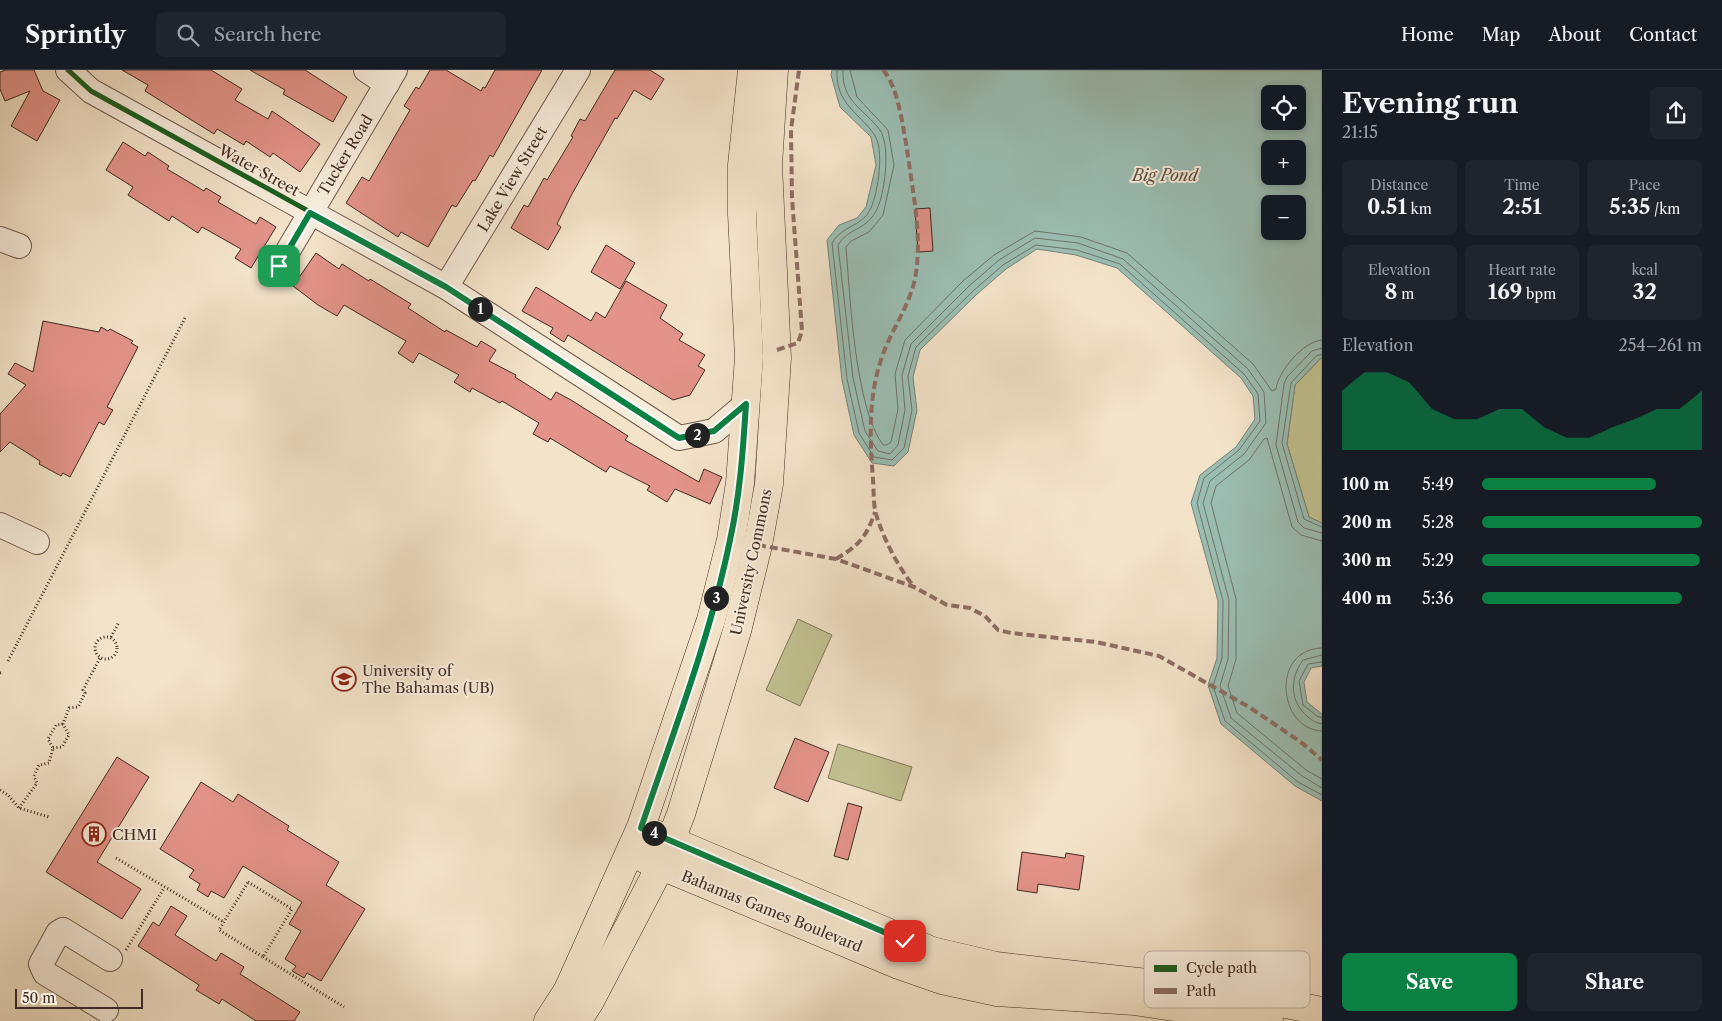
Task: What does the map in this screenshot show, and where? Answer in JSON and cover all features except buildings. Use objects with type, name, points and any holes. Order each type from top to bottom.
[{"type":"main road","name":"University Commons","points":[[548,1021],[568,990],[641,828],[711,620],[731,540],[740,483],[749,357],[742,214],[742,164],[752,70]]},
{"type":"main road","name":"University Commons","points":[[577,1021],[590,1002],[661,865],[671,840],[737,631],[758,545],[769,484],[777,358],[768,165],[774,70]]},
{"type":"main road","name":"Bahamas Games Boulevard","points":[[641,828],[932,951],[996,966],[1029,983],[1144,1002]]},
{"type":"main road","name":"Bahamas Games Boulevard","points":[[630,852],[899,965],[968,986],[1029,983],[1144,988]]},
{"type":"main road","name":"Bahamas Games Boulevard","points":[[1181,1008],[1269,1021]]},
{"type":"main road","name":"Bahamas Games Boulevard","points":[[1302,1008],[1322,1012]]},
{"type":"street","name":"Water Street","points":[[68,70],[91,91],[446,287],[679,438],[714,431],[746,404]]},
{"type":"street","points":[[366,70],[391,77]]},
{"type":"street","name":"Lake View Street","points":[[446,287],[578,70]]},
{"type":"street","name":"Tucker Road","points":[[279,266],[391,77]]},
{"type":"street","points":[[0,525],[36,542]]},
{"type":"street","points":[[106,1010],[46,973],[41,964],[58,933],[63,930],[110,960]]},
{"type":"path","points":[[8,660],[186,316]]},
{"type":"path","points":[[111,637],[119,622]]},
{"type":"path","points":[[101,637],[111,637],[115,641],[117,651],[110,658],[100,658],[94,650],[97,640],[101,637]]},
{"type":"path","points":[[54,748],[62,747],[69,735],[63,724],[69,708],[78,707],[85,693],[83,690],[100,658]]},
{"type":"path","points":[[54,748],[48,739],[56,725],[63,724]]},
{"type":"path","points":[[19,808],[37,783],[34,776],[39,765],[49,763],[54,748]]},
{"type":"path","points":[[0,790],[8,795],[19,808],[49,817]]},
{"type":"path","points":[[116,858],[224,922]]},
{"type":"path","points":[[263,957],[292,909],[248,882],[219,930],[344,1007]]},
{"type":"path","points":[[110,960],[117,964],[164,888]]},
{"type":"shaded area","points":[[1322,357],[1322,523],[1309,517],[1287,444],[1295,385]]},
{"type":"shaded area","points":[[798,619],[832,635],[800,706],[766,690]]},
{"type":"shaded area","points":[[838,744],[912,767],[901,801],[828,778]]},
{"type":"water","name":"Big Pond","points":[[832,70],[1322,70],[1322,357],[1295,385],[1287,444],[1309,517],[1322,523],[1322,666],[1311,668],[1304,682],[1307,702],[1322,714],[1322,801],[1295,786],[1221,724],[1208,685],[1217,658],[1218,601],[1191,503],[1200,475],[1236,447],[1255,419],[1253,396],[1241,378],[1117,268],[1076,255],[1037,249],[1006,269],[976,295],[920,350],[913,377],[917,410],[908,452],[894,466],[872,463],[854,435],[842,380],[827,240],[839,225],[857,218],[866,207],[876,165],[871,137],[840,107],[831,75]]},
{"type":"marked path","points":[[777,350],[798,343],[802,331],[792,198],[791,130],[799,70]]},
{"type":"marked path","points":[[883,70],[893,86],[904,130],[916,211],[918,258],[910,297],[884,352],[873,392],[871,436],[874,501],[879,524],[887,543],[914,587]]},
{"type":"marked path","points":[[836,559],[861,540],[875,512]]},
{"type":"marked path","points":[[758,545],[836,559],[914,587],[947,605],[970,608],[985,616],[998,630],[1096,642],[1159,656],[1249,707],[1302,743],[1322,760]]},
{"type":"cycle path","points":[[68,70],[91,91],[446,287],[679,438],[714,431],[746,404]]},
{"type":"place","name":"University of The Bahamas (UB)","points":[[344,679]]},
{"type":"place","name":"CHMI","points":[[94,834]]},
{"type":"route","points":[[279,266],[310,213],[446,287],[679,438],[714,431],[746,404],[740,483],[731,540],[711,620],[641,828],[905,941]]}]
